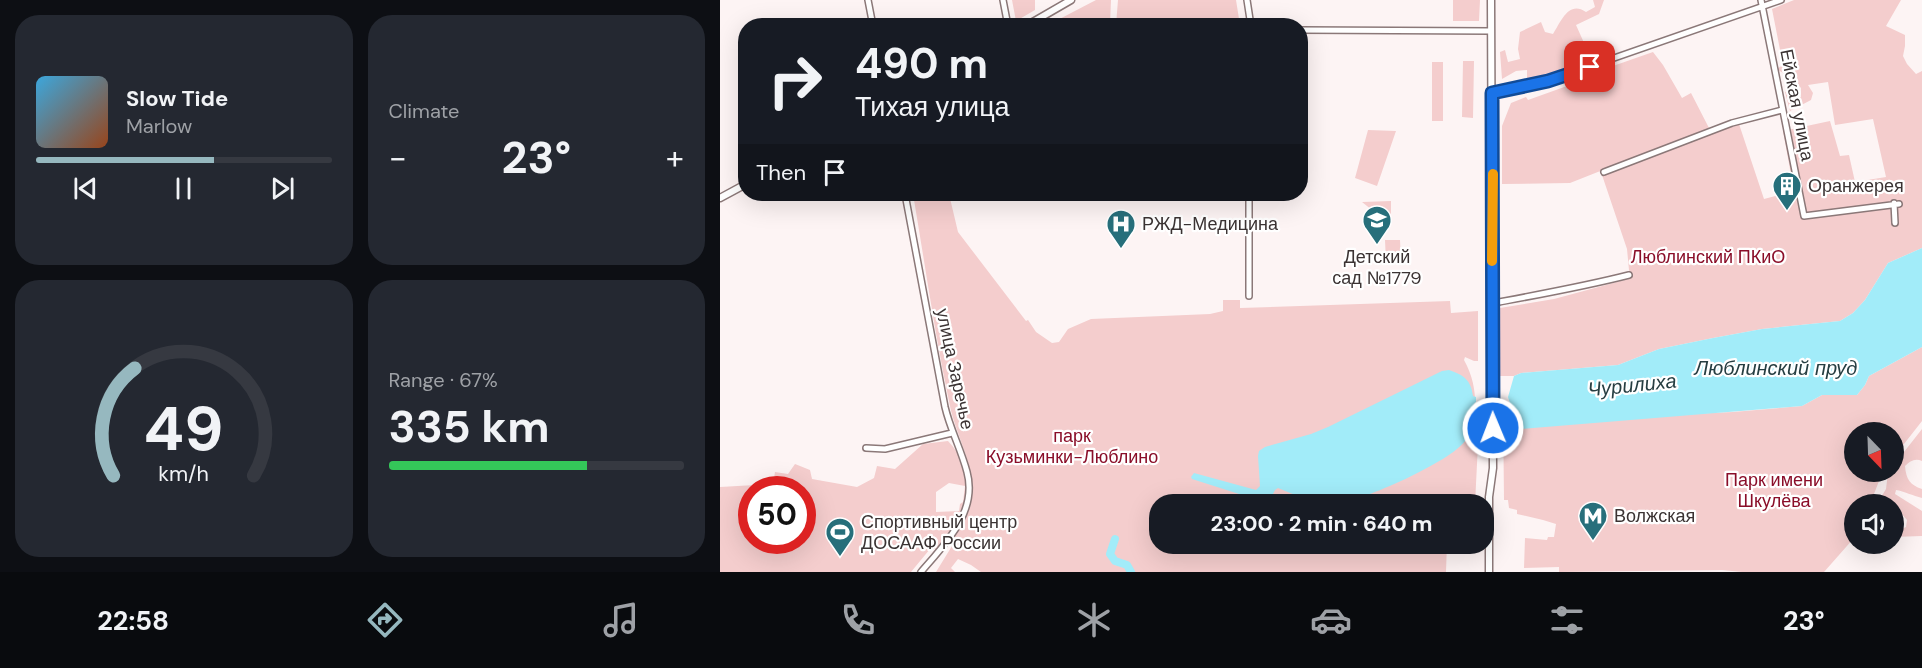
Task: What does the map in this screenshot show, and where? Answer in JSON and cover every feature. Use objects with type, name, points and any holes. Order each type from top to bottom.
[{"type":"main road","points":[[1040,18],[1071,0]]},
{"type":"main road","points":[[1489,572],[1490,497],[1493,468],[1491,0]]},
{"type":"main road","points":[[720,198],[738,188]]},
{"type":"street","points":[[868,0],[871,18]]},
{"type":"street","points":[[1003,0],[1006,18]]},
{"type":"street","points":[[1247,0],[1250,18]]},
{"type":"street","points":[[1492,93],[1548,81],[1762,3],[1781,0]]},
{"type":"street","name":"Ейская улица","points":[[1762,3],[1804,216],[1897,204],[1895,223]]},
{"type":"street","points":[[1308,30],[1491,31]]},
{"type":"street","points":[[1604,172],[1732,123],[1782,110]]},
{"type":"street","name":"улица Заречье","points":[[906,201],[942,392],[952,433],[967,470],[970,485],[957,529],[921,572]]},
{"type":"street","points":[[1249,201],[1250,296]]},
{"type":"street","points":[[1492,301],[1498,302],[1629,275]]},
{"type":"street","points":[[866,448],[885,449],[952,433]]},
{"type":"green space","points":[[1012,0],[1035,0],[1035,10],[1021,18],[1015,18]]},
{"type":"green space","points":[[1096,0],[1111,0],[1110,18],[1061,18]]},
{"type":"green space","points":[[1118,0],[1236,0],[1239,18],[1117,18]]},
{"type":"green space","points":[[1453,0],[1480,0],[1479,21],[1453,21]]},
{"type":"green space","points":[[1593,0],[1604,0],[1599,14],[1576,25],[1589,54],[1583,56],[1580,67],[1527,83],[1527,70],[1516,71],[1502,79],[1500,52],[1505,50],[1508,62],[1520,59],[1518,49],[1520,32],[1541,22],[1545,32],[1553,34],[1562,18],[1570,10],[1580,9],[1586,12],[1595,7]]},
{"type":"green space","name":"Люблинский ПКиО","points":[[1794,0],[1901,0],[1886,26],[1905,35],[1903,56],[1916,74],[1922,71],[1922,248],[1888,263],[1865,300],[1853,313],[1840,321],[1762,329],[1713,338],[1659,349],[1618,365],[1499,376],[1500,308],[1554,299],[1632,278],[1627,249],[1602,175],[1739,124],[1764,199],[1794,191],[1783,131],[1830,121],[1840,156],[1849,155],[1855,182],[1886,177],[1873,119],[1835,125],[1828,82],[1808,85],[1813,93],[1811,100],[1790,111],[1785,92],[1788,91],[1794,99],[1801,97],[1801,88],[1799,86],[1789,88],[1786,75],[1777,69],[1783,65],[1772,9]]},
{"type":"green space","points":[[1653,52],[1682,98],[1691,93],[1709,128],[1570,183],[1502,184],[1502,126],[1511,103],[1526,97],[1528,100],[1606,72],[1613,66]]},
{"type":"green space","points":[[1463,61],[1474,61],[1473,118],[1462,117]]},
{"type":"green space","points":[[1432,62],[1443,62],[1443,121],[1432,121]]},
{"type":"green space","points":[[1368,130],[1396,131],[1377,186],[1355,178]]},
{"type":"green space","name":"парк Кузьминки-Люблино","points":[[914,201],[951,201],[958,232],[1026,321],[1028,320],[1036,332],[1052,343],[1059,342],[1068,329],[1091,319],[1210,314],[1223,311],[1223,300],[1240,300],[1240,308],[1450,301],[1451,313],[1478,311],[1478,361],[1465,357],[1464,360],[1472,381],[1475,401],[1472,443],[1478,444],[1476,494],[1149,494],[1149,554],[1447,554],[1446,572],[981,572],[958,559],[951,568],[955,572],[936,572],[952,546],[950,545],[965,517],[972,494],[969,467],[952,416]]},
{"type":"green space","points":[[1391,201],[1391,214],[1377,214],[1362,202]]},
{"type":"green space","points":[[1385,240],[1400,240],[1401,261],[1386,262]]},
{"type":"green space","name":"Парк имени Шкулёва","points":[[1922,347],[1922,421],[1904,444],[1904,422],[1844,422],[1844,482],[1879,482],[1874,494],[1844,494],[1844,549],[1824,572],[1722,570],[1559,572],[1559,567],[1524,568],[1525,538],[1547,540],[1548,537],[1554,537],[1556,524],[1517,514],[1517,510],[1509,508],[1508,500],[1504,500],[1503,408],[1512,406],[1516,422],[1733,412],[1802,406],[1822,395],[1857,395],[1869,376]]},
{"type":"green space","points":[[1922,429],[1922,461],[1913,460],[1905,466],[1909,481],[1922,489],[1922,498],[1896,490],[1895,494],[1883,494],[1887,482],[1904,482],[1904,452]]},
{"type":"green space","points":[[948,441],[965,468],[966,496],[956,523],[938,549],[930,549],[911,572],[720,572],[720,487],[738,486],[738,554],[816,554],[816,480],[857,487],[874,478],[877,466],[895,469],[923,444]],"holes":[[[949,483],[965,486],[959,511],[936,512],[936,492]]]},
{"type":"green space","points":[[795,464],[810,470],[811,476],[774,476],[775,472],[788,474]]},
{"type":"green space","points":[[1904,500],[1922,511],[1922,536],[1904,537],[1907,520],[1904,516]]},
{"type":"water","name":"Люблинский пруд","points":[[1922,248],[1922,347],[1869,376],[1857,395],[1822,395],[1802,406],[1520,429],[1516,423],[1508,397],[1514,376],[1521,373],[1618,365],[1659,349],[1713,338],[1762,329],[1840,321],[1853,313],[1865,300],[1888,263]]},
{"type":"water","points":[[1449,370],[1466,379],[1471,386],[1473,396],[1476,397],[1465,441],[1456,450],[1425,469],[1385,488],[1369,494],[1293,494],[1278,488],[1273,494],[1239,494],[1191,477],[1194,473],[1256,490],[1260,486],[1259,451],[1265,447],[1328,427],[1442,371]]},
{"type":"waterway","name":"Чурилиха","points":[[1115,539],[1110,554],[1115,561],[1127,565],[1131,572]]},
{"type":"slow traffic","points":[[1492,261],[1493,174]]},
{"type":"place","name":"Оранжерея","points":[[1787,212]]},
{"type":"place","name":"Детский сад №1779","points":[[1377,246]]},
{"type":"place","name":"РЖД-Медицина","points":[[1121,250]]},
{"type":"place","name":"Волжская","points":[[1593,542]]},
{"type":"place","name":"Спортивный центр ДОСААФ России","points":[[840,558]]},
{"type":"route","points":[[1493,428],[1492,93],[1548,81],[1590,67]]}]
